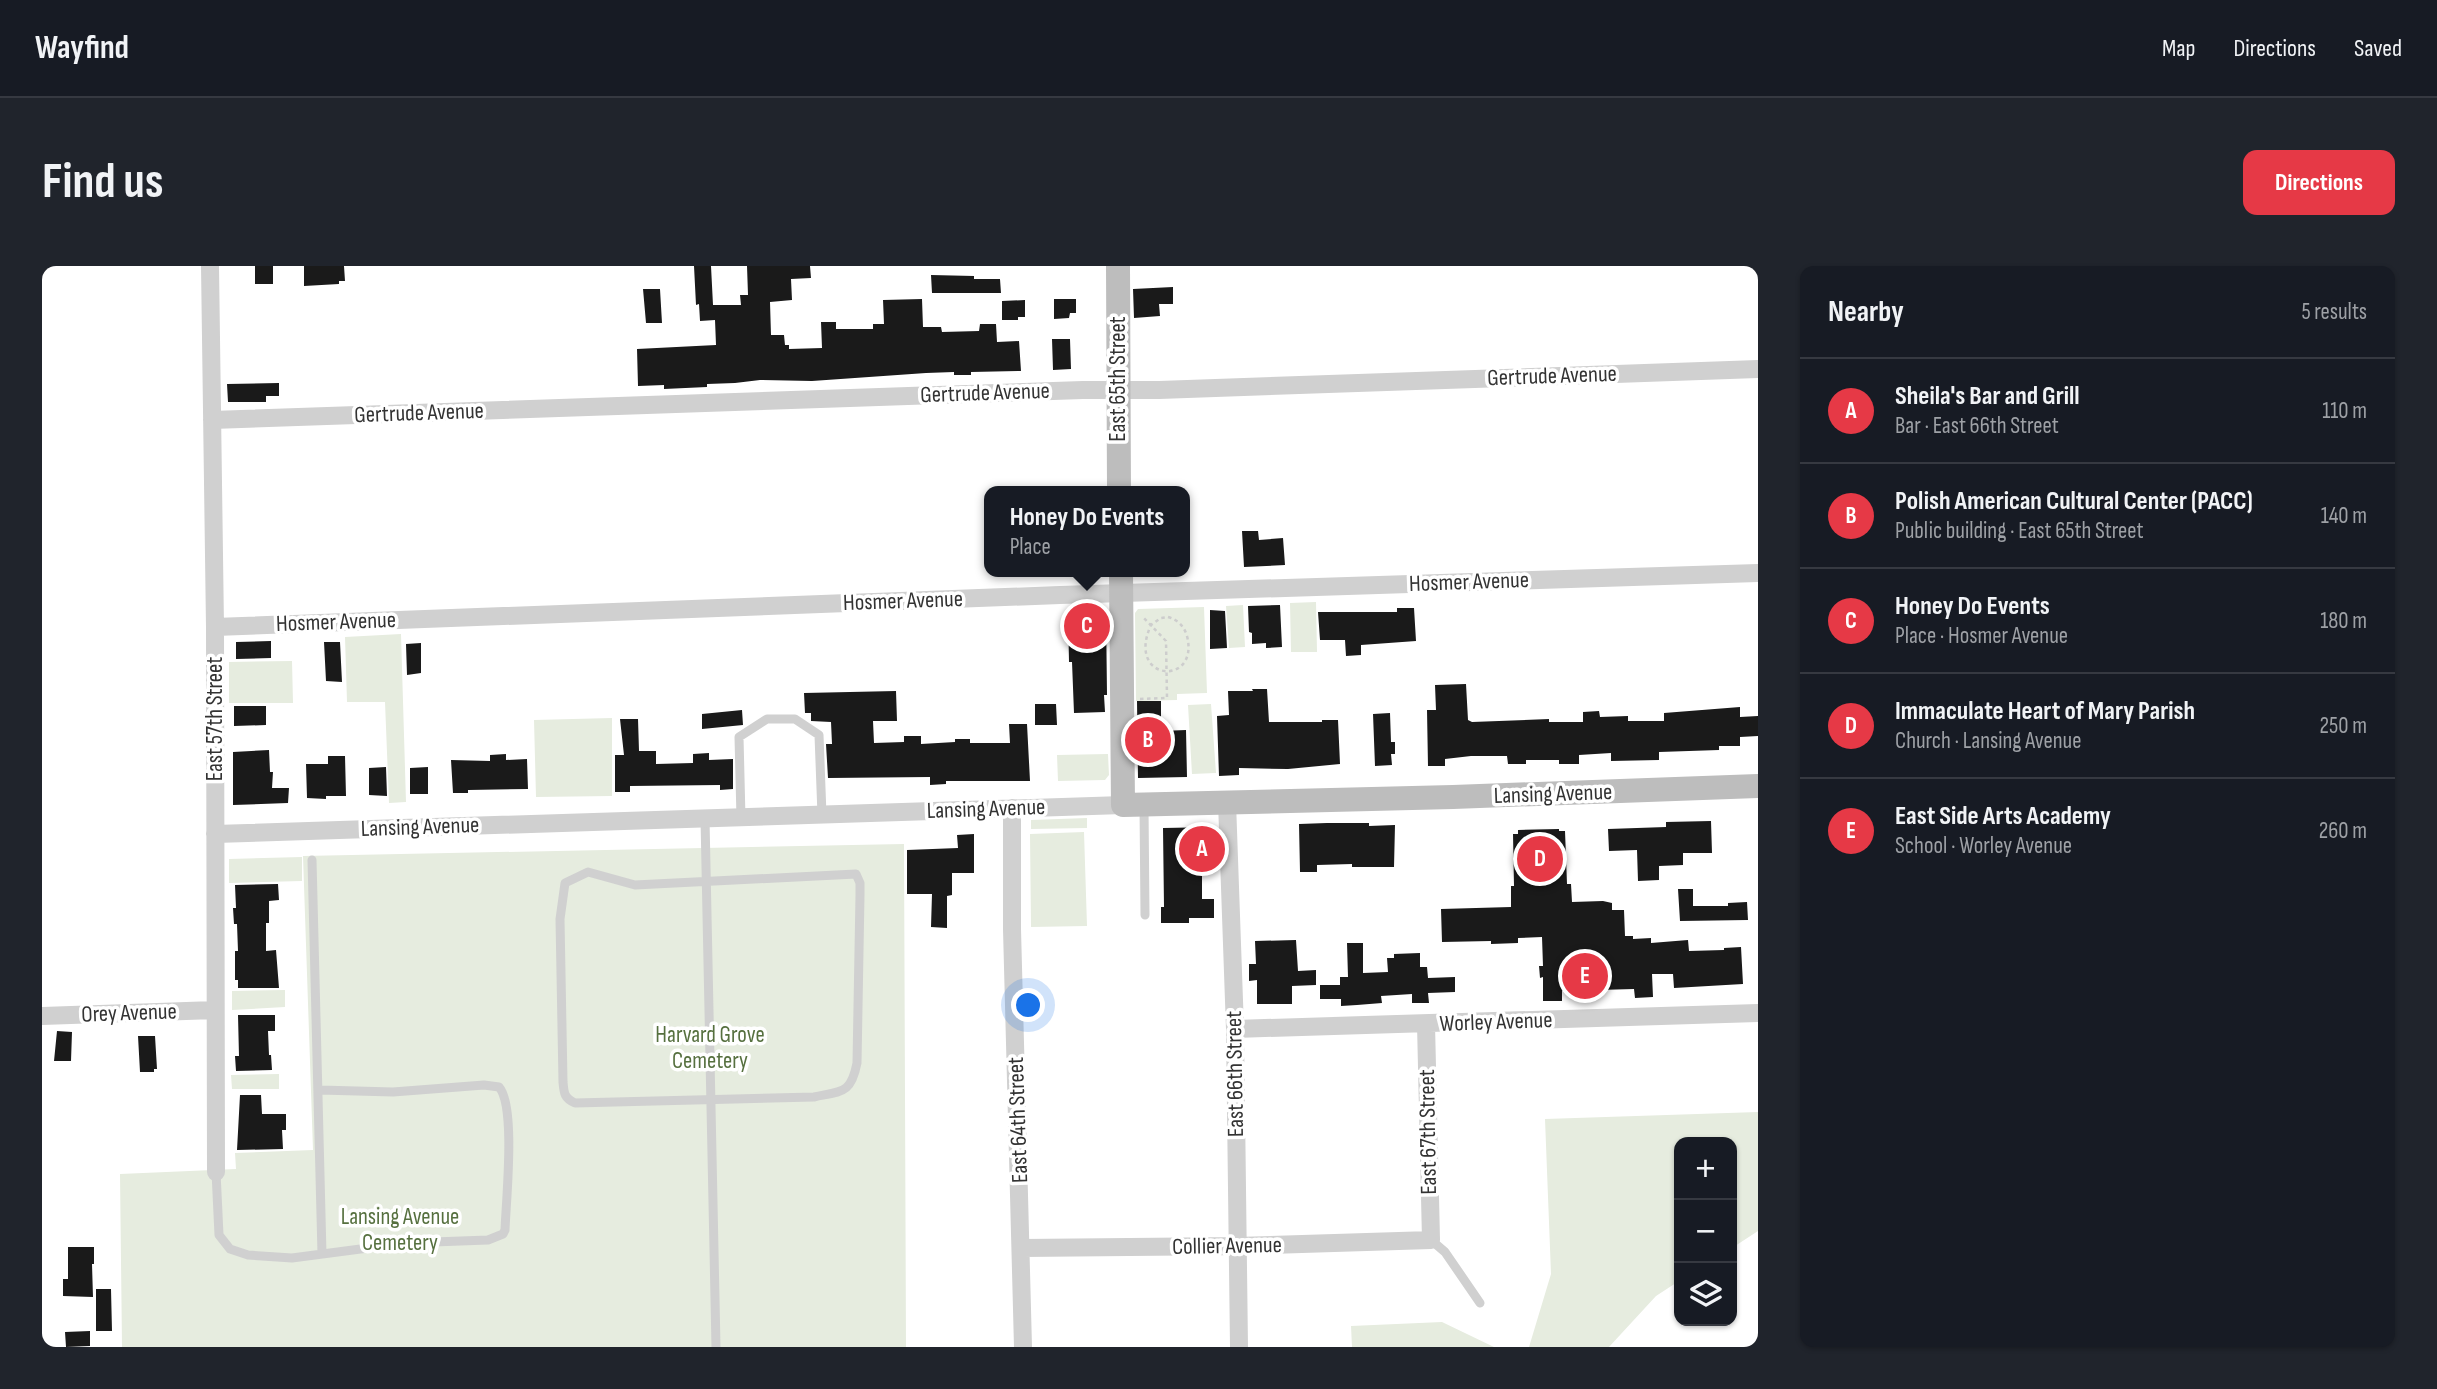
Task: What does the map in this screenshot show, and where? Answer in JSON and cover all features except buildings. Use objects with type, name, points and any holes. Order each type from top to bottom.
[{"type":"street","name":"East 57th Street","points":[[209,266],[215,627],[216,1172]]},
{"type":"street","name":"East 65th Street","points":[[1118,266],[1119,486]]},
{"type":"street","name":"Gertrude Avenue","points":[[212,421],[1758,369]]},
{"type":"street","name":"Hosmer Avenue","points":[[215,627],[1125,591],[1758,573]]},
{"type":"street","points":[[1125,591],[1134,805]]},
{"type":"street","name":"Lansing Avenue","points":[[215,834],[1758,786]]},
{"type":"street","name":"East 66th Street","points":[[1227,802],[1235,1029],[1239,1347]]},
{"type":"street","name":"East 64th Street","points":[[1012,808],[1012,929],[1023,1347]]},
{"type":"street","name":"Orey Avenue","points":[[42,1016],[215,1010]]},
{"type":"street","name":"Worley Avenue","points":[[1235,1029],[1758,1013]]},
{"type":"street","name":"East 67th Street","points":[[1426,1024],[1431,1240]]},
{"type":"street","name":"Collier Avenue","points":[[1022,1248],[1236,1246],[1431,1240]]},
{"type":"lane","points":[[741,818],[739,737],[767,719],[796,719],[818,735],[822,815]]},
{"type":"lane","points":[[1134,805],[1145,915]]},
{"type":"lane","points":[[705,819],[716,1347]]},
{"type":"lane","points":[[312,860],[320,1090],[322,1254]]},
{"type":"lane","points":[[588,872],[635,885],[707,882],[856,874],[860,883],[857,1063],[853,1080],[848,1087],[840,1091],[814,1097],[710,1101],[575,1102],[567,1099],[564,1093],[560,919],[565,883],[588,872]]},
{"type":"lane","points":[[216,1172],[217,1228],[221,1240],[230,1249],[248,1255],[274,1258],[406,1243],[488,1240],[499,1237],[505,1230],[509,1142],[505,1096],[499,1087],[492,1085],[393,1091],[320,1090]]},
{"type":"lane","points":[[1431,1240],[1445,1252],[1480,1303]]},
{"type":"path","points":[[1125,591],[1167,641],[1167,698],[1133,699]]},
{"type":"path","points":[[1161,618],[1175,619],[1181,624],[1188,638],[1186,658],[1179,667],[1167,673],[1157,669],[1149,659],[1146,646],[1151,625],[1161,618]]},
{"type":"green space","points":[[1316,602],[1317,652],[1291,652],[1290,603]]},
{"type":"green space","points":[[1243,605],[1245,647],[1229,648],[1226,606]]},
{"type":"green space","points":[[1204,607],[1207,693],[1177,694],[1177,700],[1136,701],[1135,613],[1138,609]]},
{"type":"green space","points":[[401,634],[406,802],[389,803],[385,702],[347,702],[345,637]]},
{"type":"green space","points":[[292,661],[293,703],[229,703],[229,662]]},
{"type":"green space","points":[[1211,704],[1216,773],[1192,774],[1188,705]]},
{"type":"green space","points":[[612,718],[612,796],[536,797],[534,720]]},
{"type":"green space","points":[[1108,754],[1109,775],[1105,780],[1058,781],[1057,755]]},
{"type":"green space","points":[[1087,818],[1087,828],[1031,829],[1031,820]]},
{"type":"green space","points":[[1084,832],[1087,926],[1031,927],[1030,834]]},
{"type":"green space","points":[[904,844],[906,1347],[122,1347],[120,1174],[236,1169],[235,1153],[313,1150],[303,856]]},
{"type":"green space","points":[[302,857],[302,881],[229,883],[229,859]]},
{"type":"green space","points":[[285,990],[285,1007],[232,1010],[232,991]]},
{"type":"green space","points":[[279,1074],[279,1089],[232,1089],[231,1075]]},
{"type":"green space","points":[[1758,1112],[1758,1231],[1737,1245],[1737,1137],[1674,1137],[1674,1284],[1656,1296],[1609,1347],[1529,1347],[1551,1274],[1545,1119]]},
{"type":"green space","points":[[1442,1322],[1494,1347],[1352,1347],[1351,1326]]},
{"type":"place","name":"Honey Do Events","points":[[1087,626]]},
{"type":"place","name":"Polish American Cultural Center (PACC)","points":[[1148,740]]},
{"type":"place","name":"Sheila's Bar and Grill","points":[[1202,849]]},
{"type":"place","name":"Immaculate Heart of Mary Parish","points":[[1540,859]]},
{"type":"place","name":"East Side Arts Academy","points":[[1585,976]]},
{"type":"park label","name":"Harvard Grove Cemetery","points":[[710,1048]]},
{"type":"park label","name":"Lansing Avenue Cemetery","points":[[400,1230]]}]
